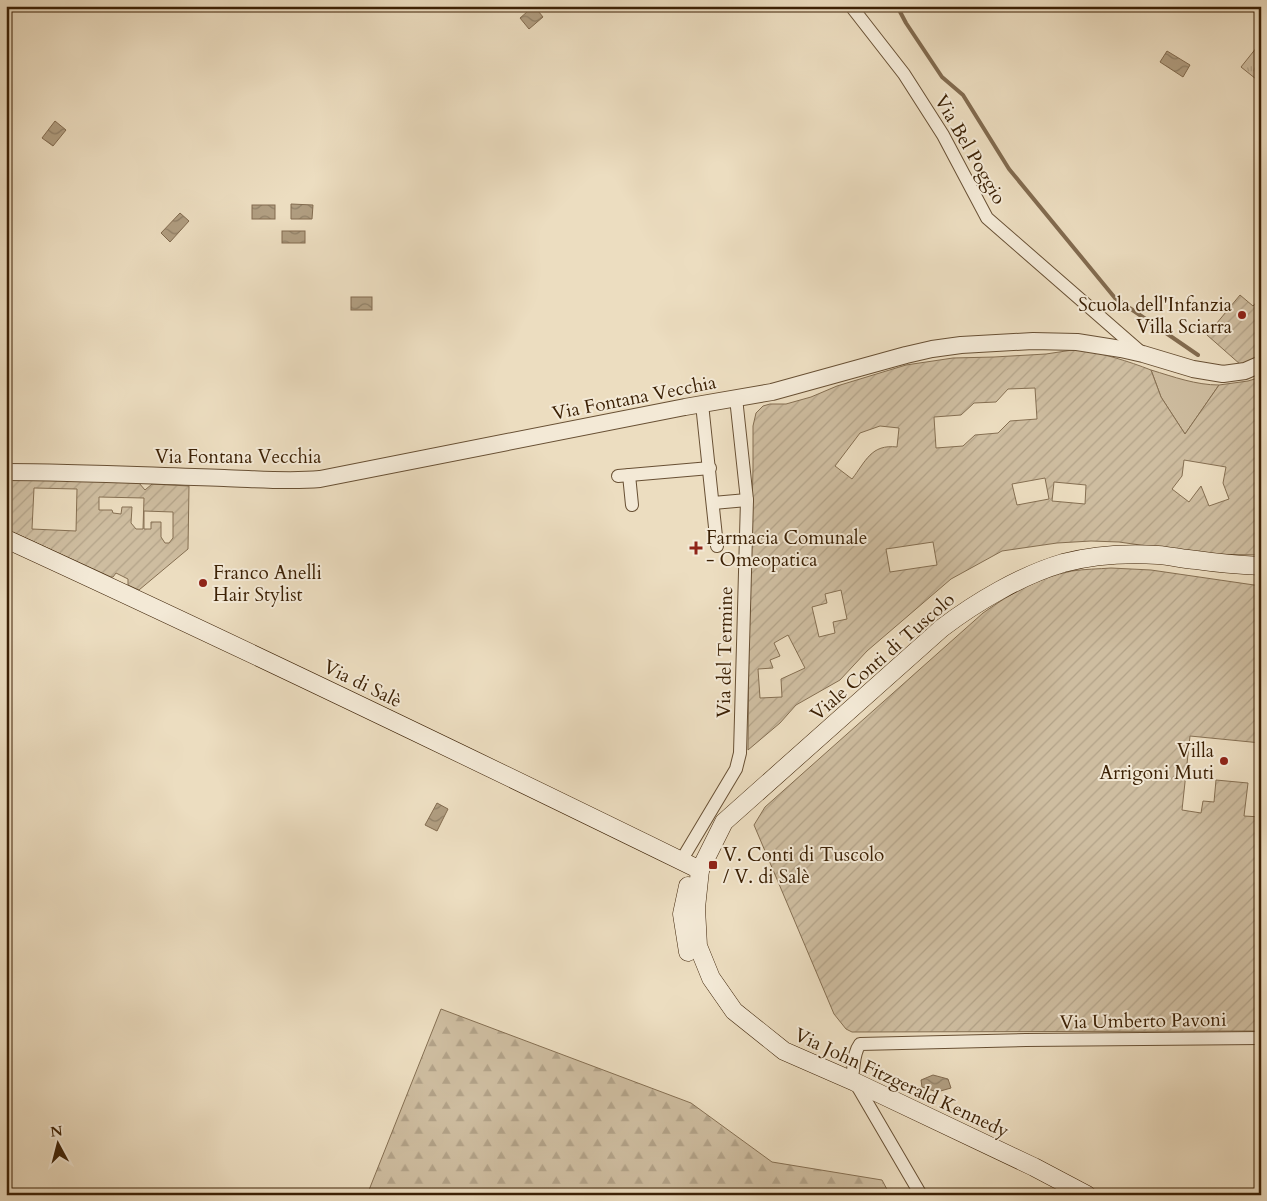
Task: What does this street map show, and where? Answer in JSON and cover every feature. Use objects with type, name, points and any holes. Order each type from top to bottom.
[{"type":"main road","name":"Via di Salè","points":[[6,538],[362,706],[691,866]]},
{"type":"main road","name":"Viale Conti di Tuscolo","points":[[691,866],[709,838],[724,822],[942,628],[986,598],[1030,576],[1063,563],[1113,555],[1157,555],[1261,566]]},
{"type":"main road","name":"Via John Fitzgerald Kennedy","points":[[691,866],[682,914],[689,956],[701,983],[729,1020],[756,1040],[853,1081],[1034,1167],[1087,1195]]},
{"type":"street","name":"Via Bel Poggio","points":[[851,6],[904,74],[943,135],[987,218],[1143,354]]},
{"type":"street","name":"Via Fontana Vecchia","points":[[6,472],[312,479],[780,390],[906,355],[961,345],[1068,341],[1143,354],[1193,369],[1223,374],[1244,371],[1261,364]]},
{"type":"street","name":"Via del Termine","points":[[691,866],[736,769],[740,753],[746,500],[736,398]]},
{"type":"street","points":[[702,404],[717,546]]},
{"type":"street","points":[[632,505],[623,475],[710,468]]},
{"type":"street","points":[[713,503],[746,500]]},
{"type":"street","name":"Via Umberto Pavoni","points":[[853,1081],[854,1058],[860,1044],[1026,1040],[1261,1038]]},
{"type":"street","points":[[853,1081],[920,1195]]},
{"type":"green space","points":[[1261,42],[1261,83],[1241,67]]},
{"type":"green space","name":"Scuola dell'Infanzia Villa Sciarra","points":[[1240,295],[1253,306],[1261,297],[1261,355],[1241,365],[1207,335]]},
{"type":"green space","points":[[1079,349],[1116,358],[1151,370],[1161,397],[1185,434],[1219,385],[1261,377],[1261,555],[1204,554],[1119,542],[1091,541],[1057,543],[1002,551],[951,579],[867,651],[840,680],[796,705],[780,723],[748,750],[753,426],[756,413],[763,406],[786,404],[811,397],[837,386],[906,365],[953,358],[1046,354]],"holes":[[[1035,388],[1037,419],[1010,421],[998,433],[975,435],[963,446],[936,448],[934,417],[961,415],[974,403],[996,402],[1008,389]],[[880,426],[899,428],[897,447],[881,448],[875,451],[852,479],[835,466],[860,433]],[[1184,460],[1226,467],[1223,483],[1229,499],[1209,506],[1201,486],[1189,502],[1172,489],[1182,476]],[[1045,478],[1049,499],[1017,505],[1012,484]],[[1054,482],[1086,485],[1085,504],[1052,501]],[[933,542],[937,565],[890,572],[886,549]],[[841,590],[847,619],[833,622],[835,633],[819,637],[812,607],[827,603],[825,594]],[[788,635],[805,668],[781,679],[782,697],[760,698],[758,669],[773,668],[770,660],[780,656],[774,643]]]},
{"type":"green space","points":[[1151,370],[1193,382],[1219,385],[1185,434],[1161,397]]},
{"type":"green space","points":[[6,477],[139,483],[145,490],[152,484],[189,486],[188,549],[139,590],[128,585],[128,579],[116,573],[111,577],[6,529]],"holes":[[[34,488],[77,489],[76,531],[32,529]],[[99,497],[144,498],[143,529],[136,529],[131,523],[132,507],[122,507],[121,514],[113,513],[112,510],[99,510]],[[144,511],[173,512],[173,538],[169,543],[165,543],[161,537],[161,522],[151,522],[151,529],[144,529]]]},
{"type":"green space","name":"Villa Arrigoni Muti","points":[[1111,568],[1151,570],[1261,586],[1261,743],[1190,736],[1182,810],[1201,813],[1203,801],[1214,802],[1216,780],[1248,783],[1244,816],[1261,817],[1261,1031],[852,1032],[846,1029],[834,1014],[754,825],[765,807],[983,613],[1014,593],[1036,582],[1072,571]]},
{"type":"green space","points":[[441,1009],[691,1103],[772,1162],[882,1180],[890,1195],[367,1195]]},
{"type":"water","points":[[534,6],[543,17],[529,29],[520,18]]},
{"type":"water","points":[[1167,51],[1190,65],[1183,77],[1160,62]]},
{"type":"water","points":[[55,121],[66,130],[53,146],[42,138]]},
{"type":"water","points":[[291,204],[313,205],[312,219],[291,219]]},
{"type":"water","points":[[252,205],[275,205],[275,219],[252,219]]},
{"type":"water","points":[[180,213],[189,221],[170,242],[161,233]]},
{"type":"water","points":[[282,231],[305,231],[305,243],[282,243]]},
{"type":"water","points":[[351,297],[372,297],[372,310],[351,310]]},
{"type":"water","points":[[437,803],[448,809],[437,831],[425,825]]},
{"type":"water","points":[[933,1075],[948,1079],[951,1088],[937,1092],[922,1087],[921,1080]]},
{"type":"waterway","points":[[897,6],[942,77],[963,95],[1009,169],[1115,298],[1198,355]]},
{"type":"place","name":"Scuola dell'Infanzia Villa Sciarra","points":[[1242,315]]},
{"type":"place","name":"Farmacia Comunale - Omeopatica","points":[[696,548]]},
{"type":"place","name":"Franco Anelli Hair Stylist","points":[[203,583]]},
{"type":"place","name":"Villa Arrigoni Muti","points":[[1224,761]]},
{"type":"place","name":"V. Conti di Tuscolo / V. di Salè","points":[[713,865]]}]
